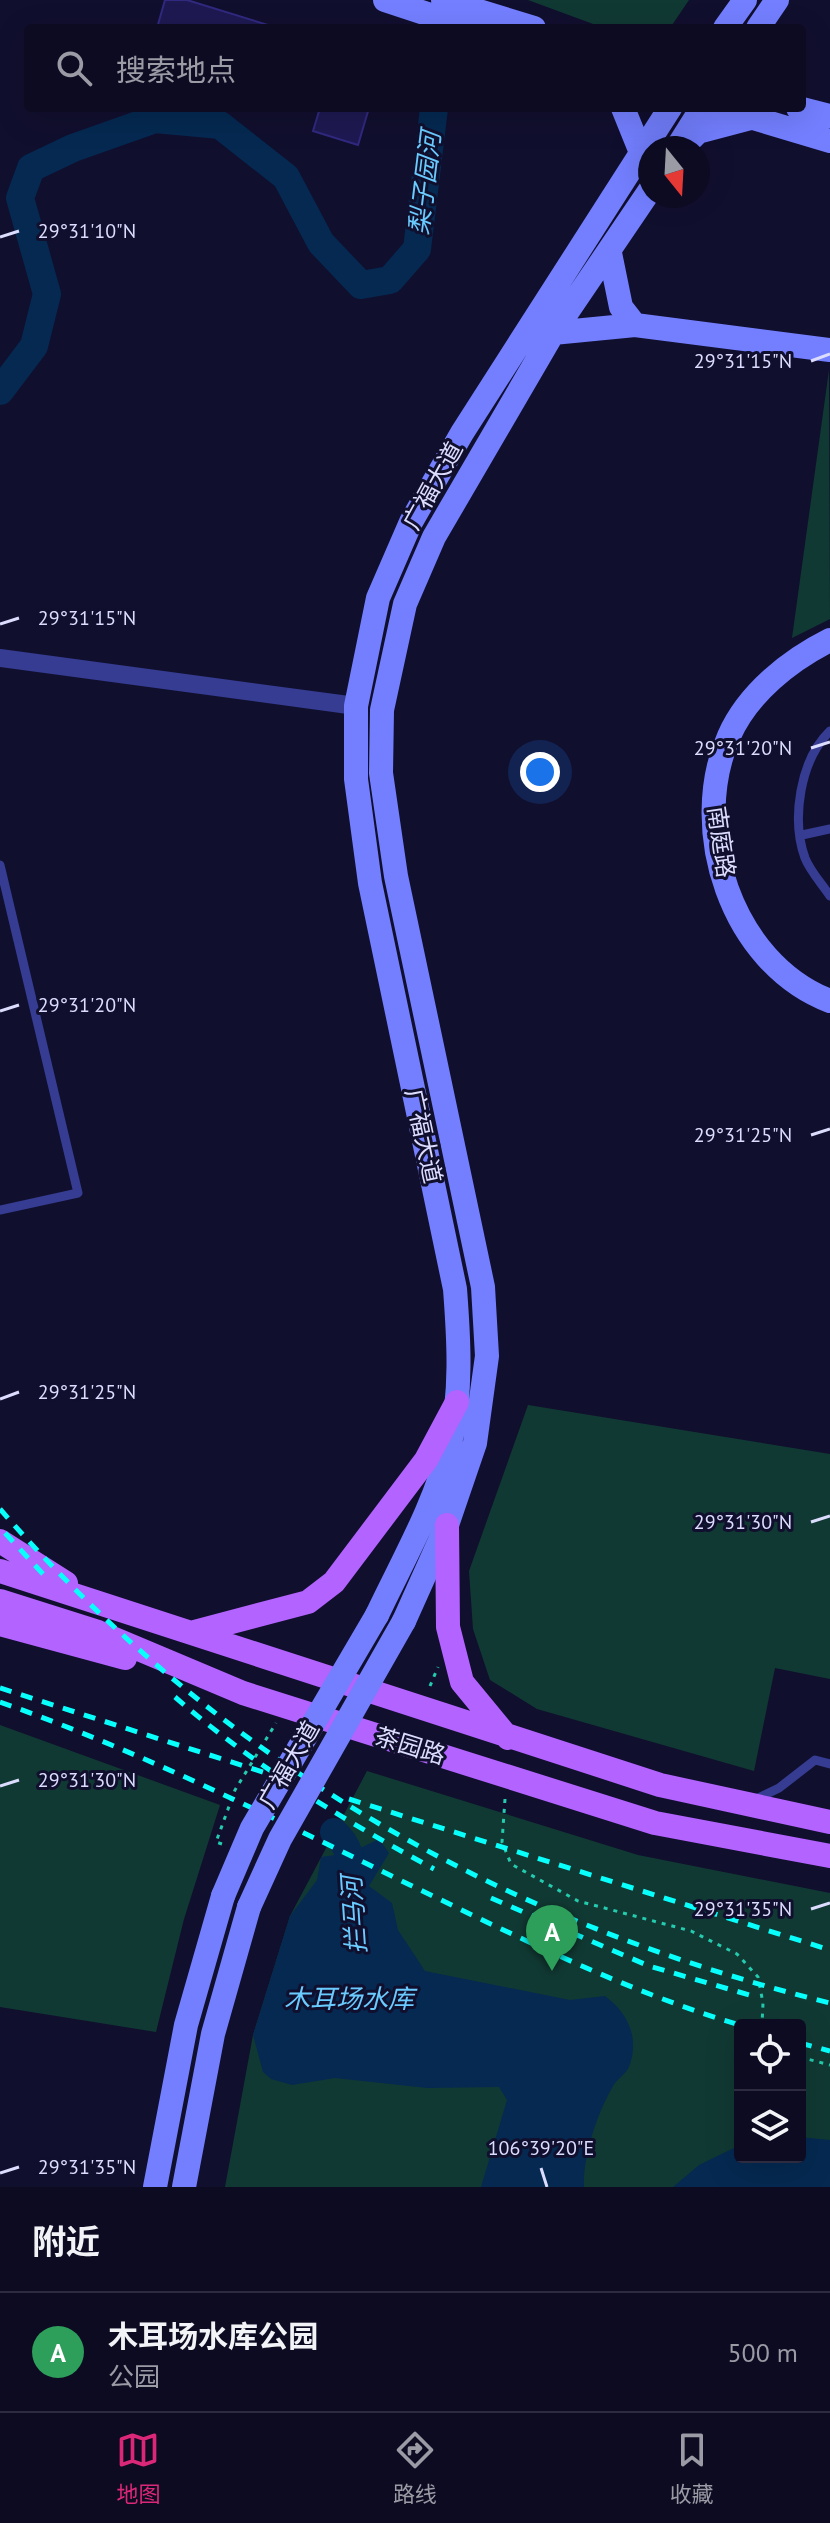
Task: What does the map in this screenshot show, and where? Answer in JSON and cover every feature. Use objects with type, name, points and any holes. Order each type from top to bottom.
[{"type":"main road","points":[[385,0],[458,24]]},
{"type":"main road","points":[[443,0],[521,24]]},
{"type":"main road","points":[[728,24],[745,0]]},
{"type":"main road","points":[[806,110],[830,116]]},
{"type":"main road","points":[[625,112],[638,145]]},
{"type":"main road","name":"广福大道","points":[[653,136],[668,112]]},
{"type":"main road","points":[[687,136],[700,112]]},
{"type":"main road","points":[[733,112],[830,141]]},
{"type":"main road","points":[[694,136],[698,132],[752,118]]},
{"type":"main road","name":"广福大道","points":[[155,2187],[186,2025],[223,1896],[252,1828],[377,1615],[450,1445],[457,1402],[460,1354],[455,1289],[370,883],[356,779],[356,706],[378,598],[411,522],[462,433],[638,161]]},
{"type":"main road","name":"广福大道","points":[[184,2187],[213,2034],[249,1907],[280,1839],[404,1621],[447,1525],[475,1443],[487,1356],[483,1287],[396,876],[381,773],[382,710],[405,604],[434,537],[553,333],[639,208]]},
{"type":"main road","points":[[610,253],[621,307],[635,325]]},
{"type":"main road","points":[[553,333],[635,325],[830,350]]},
{"type":"main road","name":"南庭路","points":[[830,640],[799,656],[756,695],[730,734],[715,780],[713,824],[722,877],[744,926],[778,968],[830,1001]]},
{"type":"main road","points":[[193,1632],[308,1602],[334,1582],[426,1460],[457,1402]]},
{"type":"main road","points":[[447,1525],[448,1627],[462,1682],[508,1738]]},
{"type":"main road","points":[[0,1541],[98,1603]]},
{"type":"main road","name":"茶园路","points":[[0,1571],[660,1785],[830,1822]]},
{"type":"main road","name":"茶园路","points":[[0,1601],[98,1632],[243,1693],[655,1823],[830,1856]]},
{"type":"main road","points":[[0,1624],[243,1693]]},
{"type":"street","points":[[0,658],[356,706]]},
{"type":"lane","points":[[830,731],[822,739],[802,783],[805,858],[830,896]]},
{"type":"lane","points":[[802,835],[830,829]]},
{"type":"lane","points":[[0,865],[78,1193],[0,1210]]},
{"type":"lane","points":[[750,1803],[779,1788],[815,1760],[830,1764]]},
{"type":"path","points":[[224,1845],[216,1842],[235,1790],[276,1723]]},
{"type":"path","points":[[505,1799],[502,1842],[511,1864],[578,1901],[691,1931],[737,1954],[758,1977],[762,2019]]},
{"type":"path","points":[[806,2059],[830,2065]]},
{"type":"green space","points":[[528,0],[689,0],[673,24],[593,24]]},
{"type":"green space","points":[[829,370],[830,619],[792,638]]},
{"type":"green space","points":[[528,1405],[830,1454],[830,1679],[775,1668],[754,1771],[537,1709],[490,1680],[473,1629],[469,1571]]},
{"type":"green space","points":[[0,1725],[220,1805],[184,1919],[156,2032],[0,2007]]},
{"type":"green space","points":[[367,1771],[638,1855],[830,1893],[830,2187],[225,2187],[253,2035],[290,1916]]},
{"type":"water","name":"木耳场水库","points":[[379,1839],[389,1853],[369,1886],[392,1903],[398,1930],[425,1971],[570,2000],[605,1996],[626,2018],[632,2036],[632,2056],[628,2070],[613,2086],[597,2122],[586,2162],[584,2187],[481,2187],[507,2100],[499,2087],[427,2088],[335,2078],[292,2085],[271,2079],[263,2072],[253,2035],[290,1916],[317,1880],[321,1857],[350,1853]]},
{"type":"water","points":[[806,2138],[830,2140],[830,2187],[673,2187],[699,2165],[734,2148],[734,2163],[806,2163]]},
{"type":"building","points":[[165,0],[187,0],[265,24],[158,24]]},
{"type":"building","points":[[319,112],[368,112],[358,145],[313,131]]},
{"type":"waterway","name":"梨子园河","points":[[0,391],[34,346],[47,294],[20,198],[31,168],[73,148],[155,119],[220,125],[286,177],[321,243],[361,285],[390,280],[417,249],[434,112]]},
{"type":"waterway","name":"拦马河","points":[[334,1832],[348,1851],[353,1890]]},
{"type":"railway","points":[[0,1509],[86,1600],[178,1683],[274,1756],[376,1822],[482,1879],[593,1928],[709,1969],[830,2003]]},
{"type":"railway","points":[[5,1533],[43,1574]]},
{"type":"railway","points":[[0,1688],[269,1774]]},
{"type":"railway","points":[[175,1697],[236,1746],[300,1790],[434,1869]]},
{"type":"railway","points":[[0,1702],[105,1742],[208,1788],[572,1962],[655,1996],[734,2023]]},
{"type":"railway","points":[[349,1799],[830,1950]]},
{"type":"railway","points":[[491,1898],[649,1966],[753,1996]]},
{"type":"railway","points":[[806,2045],[830,2051]]},
{"type":"place","name":"木耳场水库公园","points":[[552,1971]]}]
